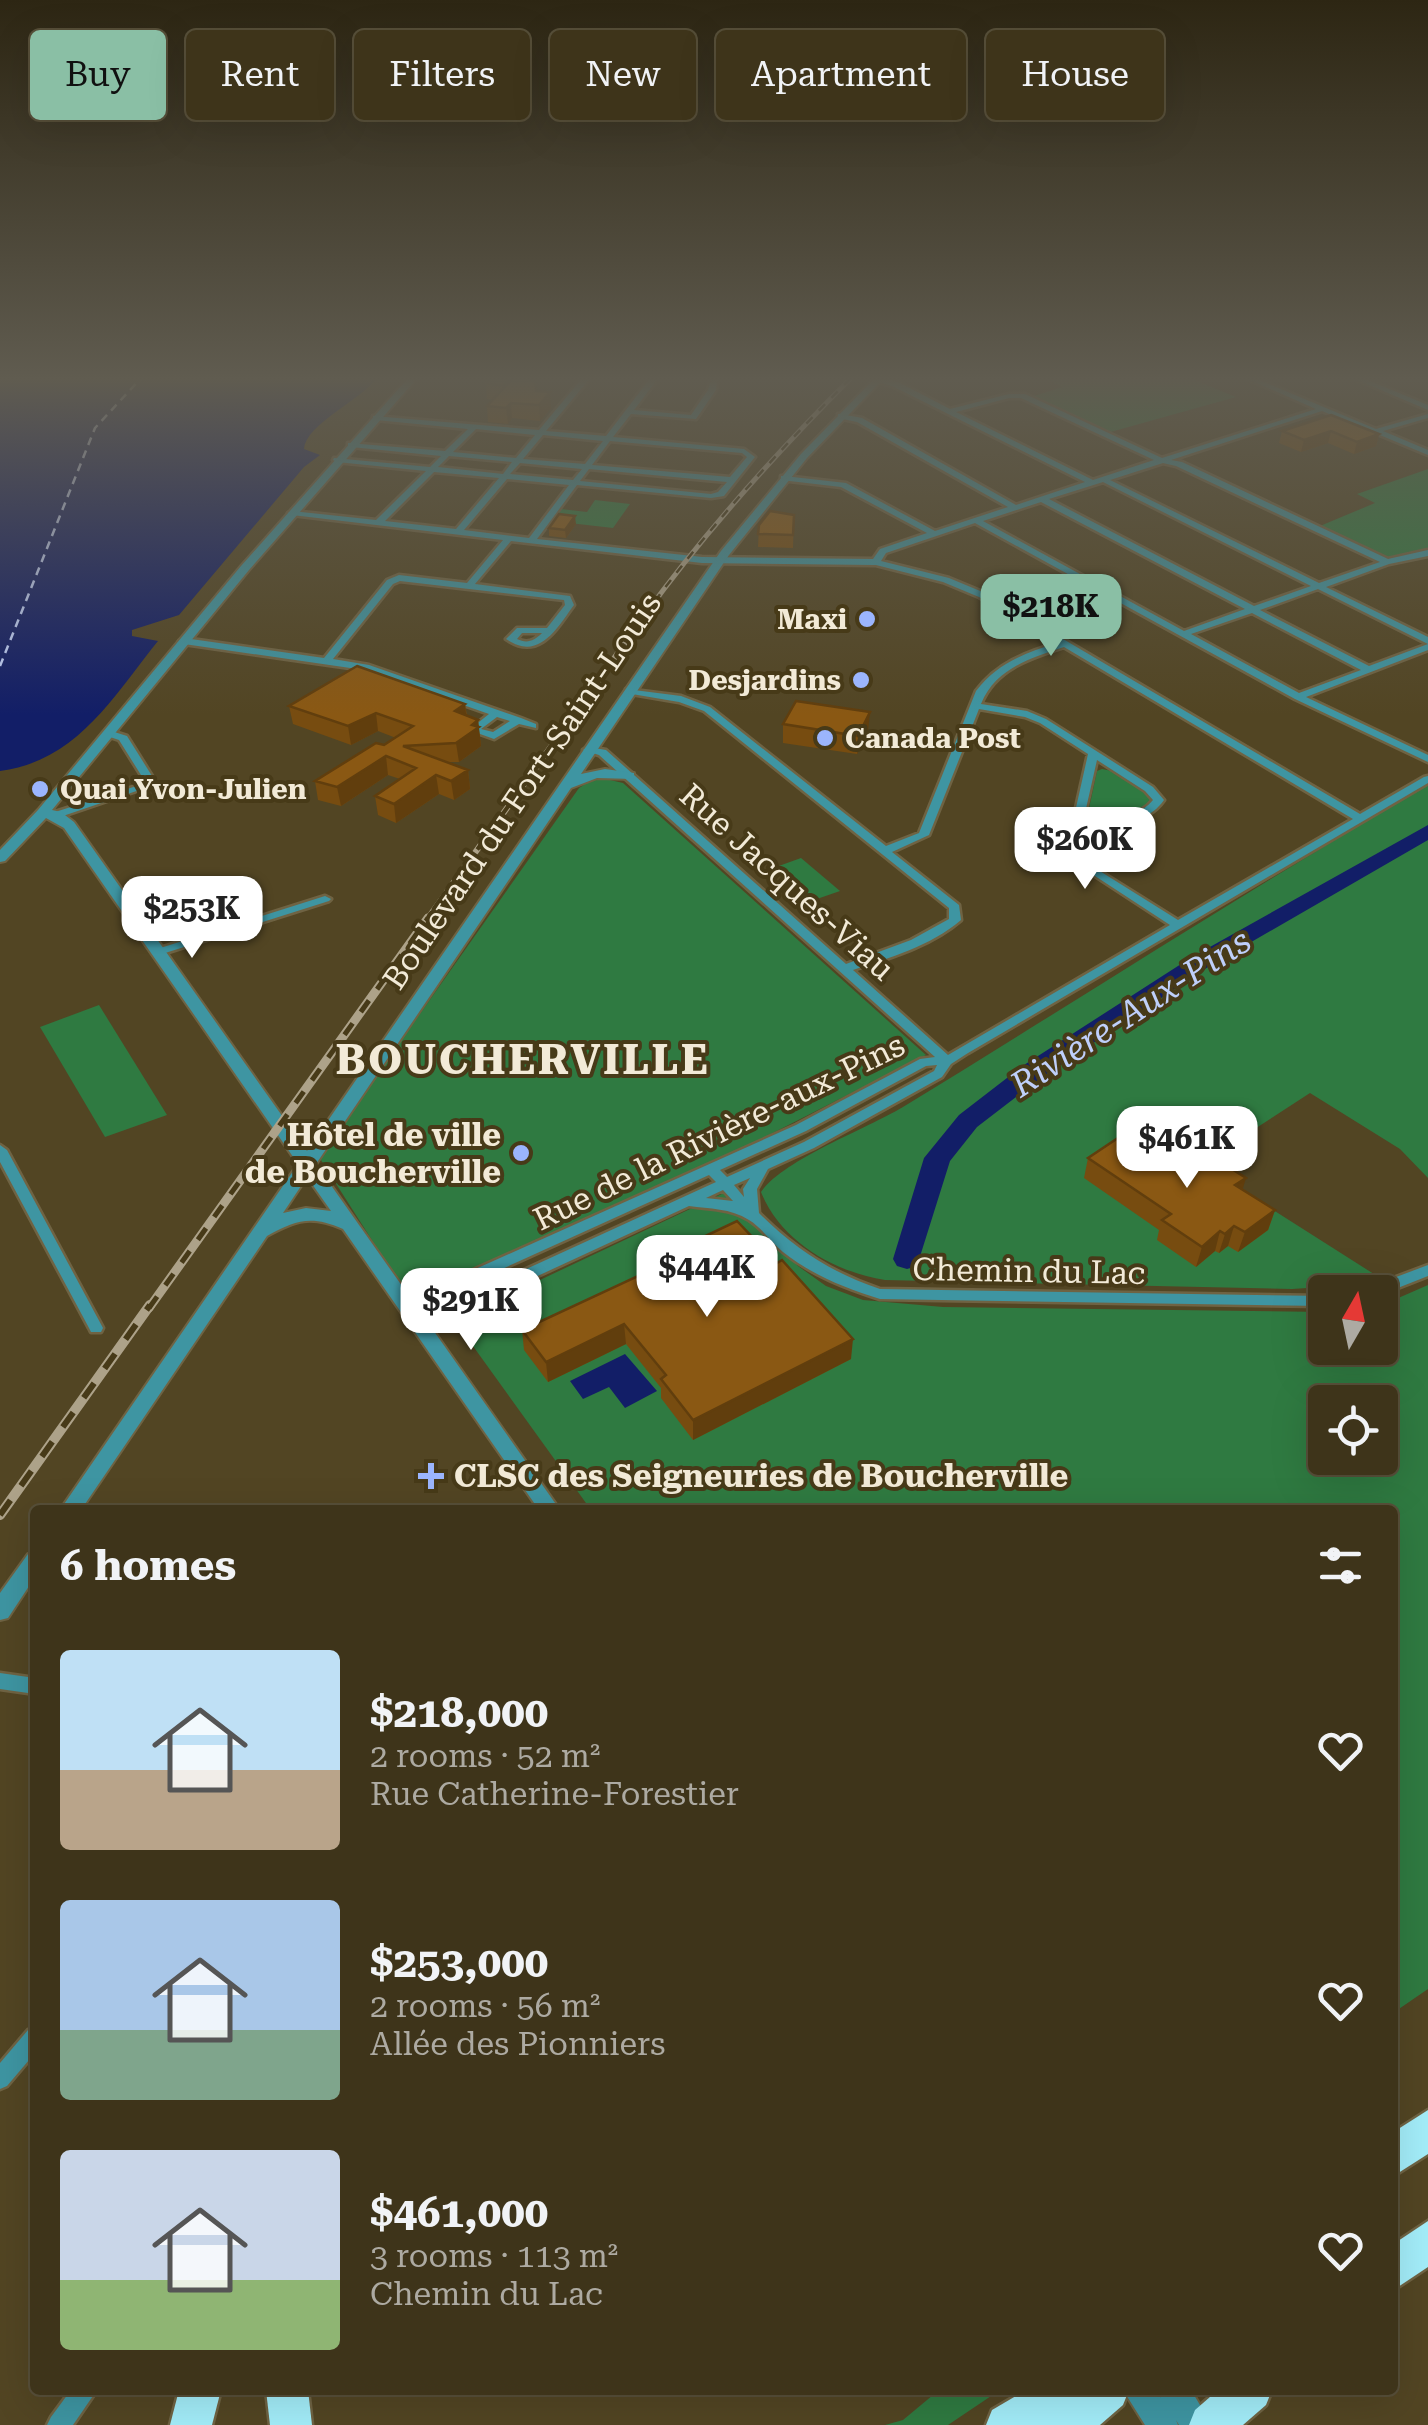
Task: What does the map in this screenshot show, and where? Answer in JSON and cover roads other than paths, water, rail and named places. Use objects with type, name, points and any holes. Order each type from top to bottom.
[{"type":"highway","points":[[1398,2153],[1428,2129]]},
{"type":"highway","points":[[1398,2266],[1428,2241]]},
{"type":"highway","points":[[191,2425],[199,2395]]},
{"type":"highway","points":[[288,2395],[291,2425]]},
{"type":"highway","points":[[1007,2425],[1059,2395]]},
{"type":"highway","points":[[1067,2425],[1102,2395]]},
{"type":"highway","points":[[1210,2425],[1245,2395]]},
{"type":"street","points":[[0,858],[49,814],[108,733],[313,489]]},
{"type":"street","points":[[379,522],[412,489]]},
{"type":"street","points":[[459,531],[493,489]]},
{"type":"street","points":[[532,539],[569,489]]},
{"type":"street","points":[[645,489],[712,496],[725,489]]},
{"type":"street","name":"Boulevard du Fort-Saint-Louis","points":[[73,1505],[588,750],[721,559],[775,489]]},
{"type":"street","points":[[851,489],[935,534]]},
{"type":"street","points":[[982,489],[1016,508]]},
{"type":"street","points":[[876,562],[887,548],[1073,489]]},
{"type":"street","points":[[1123,489],[1428,644]]},
{"type":"street","points":[[1232,489],[1387,562]]},
{"type":"street","points":[[1042,499],[1369,670]]},
{"type":"street","points":[[292,513],[702,560],[876,562],[970,589],[1361,818]]},
{"type":"street","points":[[979,522],[1298,697],[1428,760]]},
{"type":"street","points":[[470,585],[510,536]]},
{"type":"street","points":[[1183,634],[1387,562],[1428,552]]},
{"type":"street","points":[[328,659],[390,582],[399,578],[570,600],[548,631]]},
{"type":"street","points":[[184,641],[328,659],[382,672],[533,726]]},
{"type":"street","points":[[884,851],[924,834],[985,685],[1005,666],[1064,644]]},
{"type":"street","points":[[1298,697],[1428,644]]},
{"type":"street","points":[[629,691],[681,698],[706,709],[955,907],[955,920],[912,944],[844,970]]},
{"type":"street","points":[[975,706],[1027,714],[1159,800],[1154,808],[1129,818],[1080,816]]},
{"type":"street","points":[[496,713],[476,727],[476,732],[494,736],[518,720]]},
{"type":"street","points":[[49,814],[152,784],[123,738],[108,733]]},
{"type":"street","name":"Rue Jacques-Viau","points":[[588,750],[602,752],[946,1061]]},
{"type":"street","points":[[1093,754],[1072,848],[1074,859],[1178,925]]},
{"type":"street","points":[[562,788],[588,775],[629,776]]},
{"type":"street","name":"Rue de la Rivière-aux-Pins","points":[[408,1306],[801,1128],[924,1062],[946,1061],[1428,780]]},
{"type":"street","points":[[49,814],[69,825],[547,1505]]},
{"type":"street","points":[[158,952],[325,899]]},
{"type":"street","name":"Rue de la Rivière-aux-Pins","points":[[420,1324],[763,1167],[938,1074],[946,1061]]},
{"type":"street","points":[[0,1150],[96,1328]]},
{"type":"street","points":[[758,1219],[749,1197],[763,1167]]},
{"type":"street","name":"Chemin du Lac","points":[[712,1170],[786,1249],[814,1270],[891,1296],[1308,1301]]},
{"type":"street","name":"Chemin du Lac","points":[[673,1207],[713,1202],[758,1219]]},
{"type":"street","points":[[255,1237],[279,1220],[302,1212],[328,1215],[350,1225]]},
{"type":"street","points":[[1398,1282],[1428,1270]]},
{"type":"street","points":[[0,1611],[30,1567]]},
{"type":"street","points":[[0,1681],[30,1685]]},
{"type":"street","points":[[0,2080],[30,2043]]},
{"type":"street","points":[[59,2425],[81,2395]]},
{"type":"street","points":[[1142,2395],[1163,2425]]},
{"type":"street","points":[[1176,2395],[1197,2425]]},
{"type":"waterway","name":"Rivière-Aux-Pins","points":[[907,1259],[937,1158],[968,1121],[1033,1071],[1200,962],[1428,831]]},
{"type":"railway","points":[[644,616],[747,489]]},
{"type":"railway","points":[[426,921],[646,614]]},
{"type":"railway","points":[[149,1308],[428,918]]},
{"type":"railway","points":[[0,1515],[150,1305]]},
{"type":"place","name":"Maxi","points":[[867,619]]},
{"type":"place","name":"Desjardins","points":[[861,680]]},
{"type":"place","name":"Canada Post","points":[[825,738]]},
{"type":"place","name":"Quai Yvon-Julien","points":[[40,789]]},
{"type":"place","name":"Hôtel de ville de Boucherville","points":[[521,1153]]},
{"type":"place","name":"CLSC des Seigneuries de Boucherville","points":[[431,1476]]},
{"type":"district","name":"BOUCHERVILLE","points":[[523,1059]]}]
